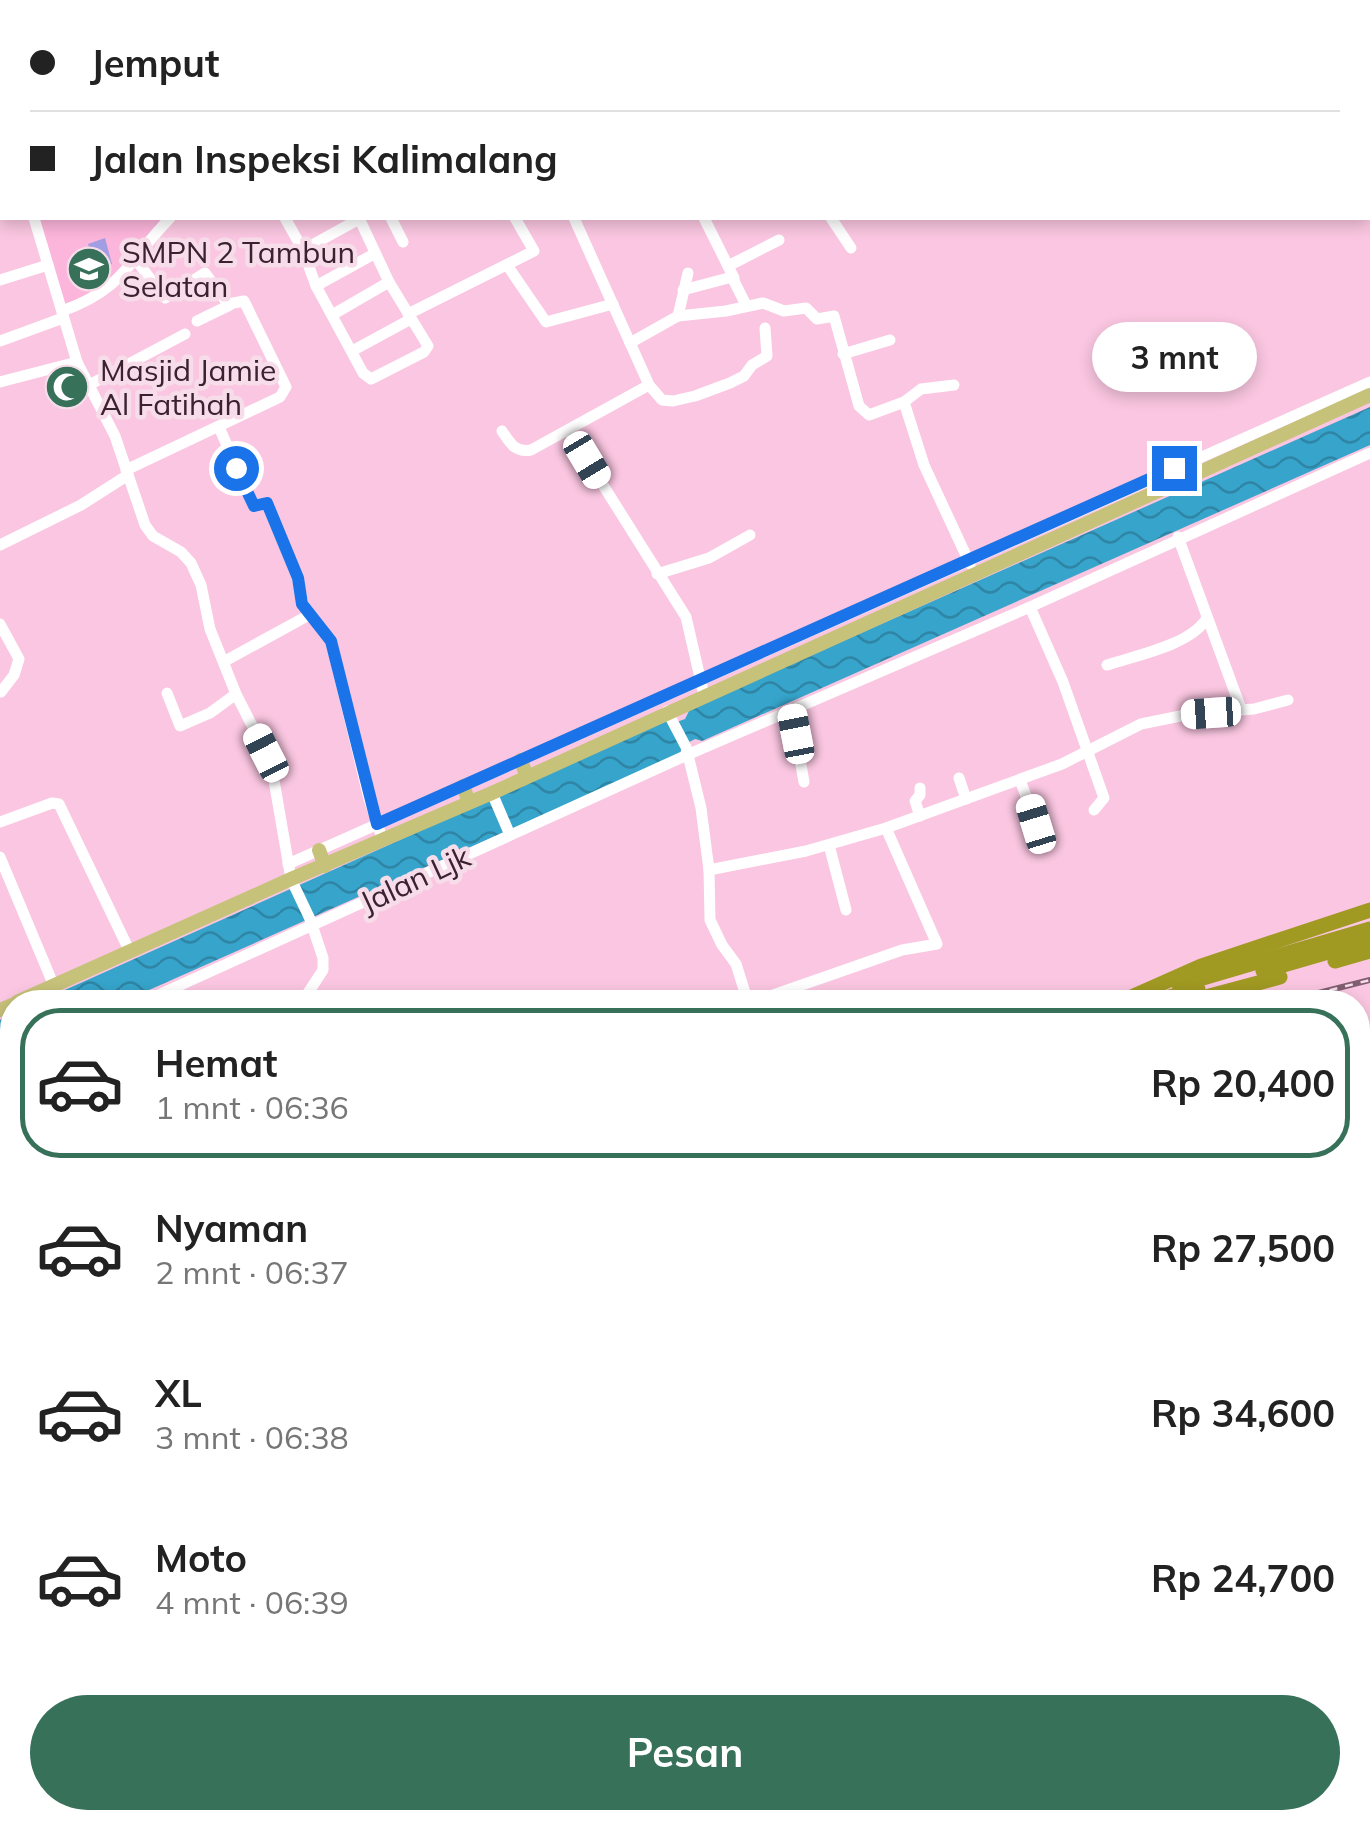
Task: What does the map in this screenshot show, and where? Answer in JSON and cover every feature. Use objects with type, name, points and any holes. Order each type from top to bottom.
[{"type":"highway","points":[[1146,990],[1201,966],[1370,910]]},
{"type":"highway","points":[[1161,990],[1370,930]]},
{"type":"highway","points":[[1194,990],[1370,940]]},
{"type":"highway","points":[[1231,990],[1370,951]]},
{"type":"main road","points":[[45,990],[291,876],[325,866],[492,795],[524,768],[619,725],[671,717],[702,687],[1370,395]]},
{"type":"main road","points":[[463,786],[469,802]]},
{"type":"main road","points":[[320,850],[325,866]]},
{"type":"street","points":[[35,220],[77,362],[115,436],[145,525],[153,536],[181,552],[191,563],[201,585],[206,620],[270,763],[291,876],[311,922],[324,970],[310,990]]},
{"type":"street","points":[[0,340],[102,293],[125,274],[168,220]]},
{"type":"street","points":[[287,220],[316,286],[367,377],[377,378],[427,348],[374,254],[361,220]]},
{"type":"street","points":[[303,250],[356,220]]},
{"type":"street","points":[[392,220],[404,242]]},
{"type":"street","points":[[352,350],[534,251],[515,220]]},
{"type":"street","points":[[575,220],[649,384],[662,400],[673,402],[738,380],[766,356],[765,328]]},
{"type":"street","points":[[705,220],[746,304]]},
{"type":"street","points":[[835,223],[851,248]]},
{"type":"street","points":[[683,290],[726,277],[779,240]]},
{"type":"street","points":[[316,286],[374,254]]},
{"type":"street","points":[[136,260],[165,298],[205,272],[230,304]]},
{"type":"street","points":[[0,280],[48,265]]},
{"type":"street","points":[[507,265],[546,322],[613,304]]},
{"type":"street","points":[[678,316],[688,273]]},
{"type":"street","points":[[332,315],[390,282]]},
{"type":"street","points":[[0,545],[81,505],[127,472],[213,426],[219,427],[280,397],[286,390],[244,301],[197,321]]},
{"type":"street","points":[[630,343],[678,316],[726,311],[746,304],[762,303],[784,311],[806,308],[818,320],[834,316],[855,397],[864,412],[870,415],[904,402],[921,389],[954,385]]},
{"type":"street","points":[[88,385],[185,334]]},
{"type":"street","points":[[843,354],[890,340]]},
{"type":"street","points":[[0,382],[77,362]]},
{"type":"street","points":[[904,402],[924,465],[971,567],[1370,382]]},
{"type":"street","points":[[502,431],[513,448],[522,452],[569,431],[649,384]]},
{"type":"street","points":[[219,427],[252,505],[267,503],[298,578],[302,604],[331,641],[383,841]]},
{"type":"street","points":[[569,431],[686,617],[702,687],[619,725]]},
{"type":"street","name":"Jalan Ljk","points":[[168,990],[687,751],[1030,607],[1370,452]]},
{"type":"street","points":[[657,574],[709,558],[750,535]]},
{"type":"street","points":[[1178,538],[1242,709]]},
{"type":"street","points":[[1030,607],[1104,798],[1094,810]]},
{"type":"street","points":[[226,661],[309,615]]},
{"type":"street","points":[[1108,666],[1183,640],[1200,630],[1207,618]]},
{"type":"street","points":[[0,624],[18,659],[14,675],[1,692]]},
{"type":"street","points":[[167,694],[180,726],[210,713],[236,694]]},
{"type":"street","points":[[709,870],[829,845],[886,828],[1062,764],[1141,724],[1254,709],[1288,700]]},
{"type":"street","points":[[791,709],[804,782]]},
{"type":"street","points":[[671,717],[687,751],[701,808],[709,870],[710,920],[746,990]]},
{"type":"street","points":[[291,876],[320,850],[463,786],[524,768]]},
{"type":"street","points":[[959,778],[966,799]]},
{"type":"street","points":[[1020,780],[1036,824]]},
{"type":"street","points":[[920,788],[915,800],[920,816]]},
{"type":"street","points":[[492,795],[509,833]]},
{"type":"street","points":[[0,822],[59,804],[130,952]]},
{"type":"street","points":[[786,990],[902,950],[937,944],[886,828]]},
{"type":"street","points":[[829,845],[846,910]]},
{"type":"street","points":[[0,856],[54,986]]},
{"type":"shaded area","name":"SMPN 2 Tambun Selatan","points":[[35,220],[168,220],[125,274],[62,311]]},
{"type":"shaded area","points":[[105,238],[112,264],[96,269],[88,244]]},
{"type":"water","points":[[1370,407],[1370,445],[702,741],[695,739],[682,746],[680,754],[149,990],[65,990],[668,720],[674,723],[685,719],[690,709]]},
{"type":"railway","points":[[1330,990],[1370,980]]},
{"type":"place","name":"SMPN 2 Tambun Selatan","points":[[89,269]]},
{"type":"place","name":"Masjid Jamie Al Fatihah","points":[[67,387]]},
{"type":"route","points":[[236,468],[254,506],[267,503],[298,578],[302,604],[331,641],[377,824],[1174,468]]}]
